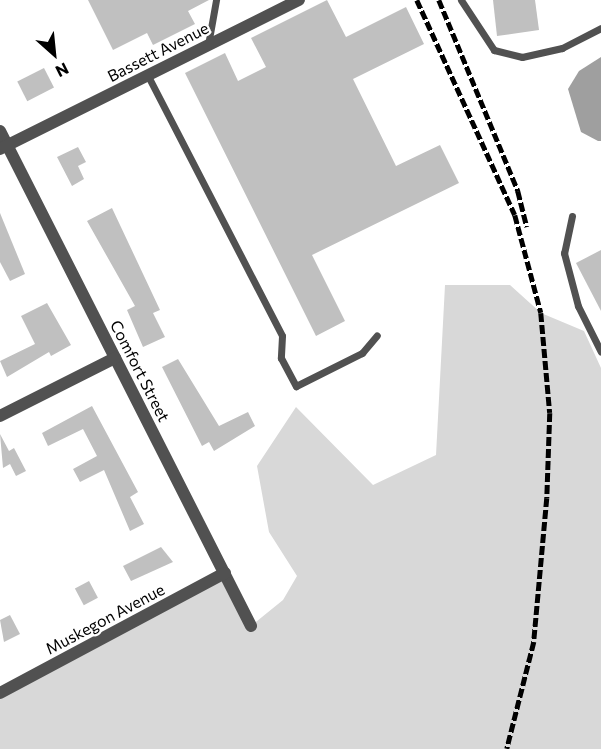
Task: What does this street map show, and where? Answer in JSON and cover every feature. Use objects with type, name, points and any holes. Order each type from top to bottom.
[{"type":"street","name":"Bassett Avenue","points":[[4,148],[299,0]]},
{"type":"street","name":"Comfort Street","points":[[0,131],[4,148],[115,358],[251,626]]},
{"type":"street","points":[[0,416],[115,358]]},
{"type":"street","name":"Muskegon Avenue","points":[[0,693],[225,573]]},
{"type":"lane","points":[[208,45],[216,0]]},
{"type":"lane","points":[[461,0],[494,50],[522,57],[562,48],[601,28]]},
{"type":"lane","points":[[148,75],[282,336],[282,358],[296,386],[362,353],[377,334]]},
{"type":"lane","points":[[572,216],[564,253],[578,306],[601,352]]},
{"type":"shaded area","points":[[601,57],[601,141],[598,141],[581,132],[568,89],[579,71]]},
{"type":"shaded area","points":[[445,285],[510,285],[541,313],[584,331],[601,368],[601,749],[0,749],[0,693],[225,573],[251,626],[283,600],[297,576],[269,532],[257,466],[296,407],[373,485],[436,455]]},
{"type":"building","points":[[88,0],[209,0],[188,11],[195,24],[153,45],[147,33],[113,50]]},
{"type":"building","points":[[327,0],[346,37],[406,7],[424,44],[353,79],[396,166],[440,145],[459,183],[312,255],[345,321],[316,336],[185,73],[225,53],[238,81],[266,67],[251,38]]},
{"type":"building","points":[[493,0],[535,0],[539,30],[497,36]]},
{"type":"building","points":[[44,68],[54,88],[27,101],[17,82]]},
{"type":"building","points":[[78,147],[86,162],[78,166],[84,179],[72,186],[57,157]]},
{"type":"building","points":[[112,208],[160,310],[153,313],[165,337],[143,347],[127,310],[135,306],[87,221]]},
{"type":"building","points":[[0,213],[25,274],[10,281],[0,262]]},
{"type":"building","points":[[601,250],[601,311],[576,263]]},
{"type":"building","points":[[47,303],[71,345],[51,356],[49,352],[7,377],[0,361],[35,344],[21,316]]},
{"type":"building","points":[[178,359],[219,426],[248,412],[255,426],[214,451],[209,442],[202,446],[162,367]]},
{"type":"building","points":[[92,406],[138,492],[130,497],[144,524],[130,531],[104,470],[80,482],[73,469],[97,456],[83,429],[48,446],[42,433]]},
{"type":"building","points":[[0,434],[9,451],[14,448],[26,471],[16,476],[10,464],[3,468]]},
{"type":"building","points":[[161,547],[173,562],[131,581],[123,566]]},
{"type":"building","points":[[89,581],[98,598],[84,605],[75,589]]},
{"type":"building","points":[[10,615],[20,634],[4,642],[0,620]]},
{"type":"railway","points":[[417,0],[515,215],[541,313],[550,413],[547,498],[534,642],[507,749]]},
{"type":"railway","points":[[439,0],[518,191],[527,227]]}]
